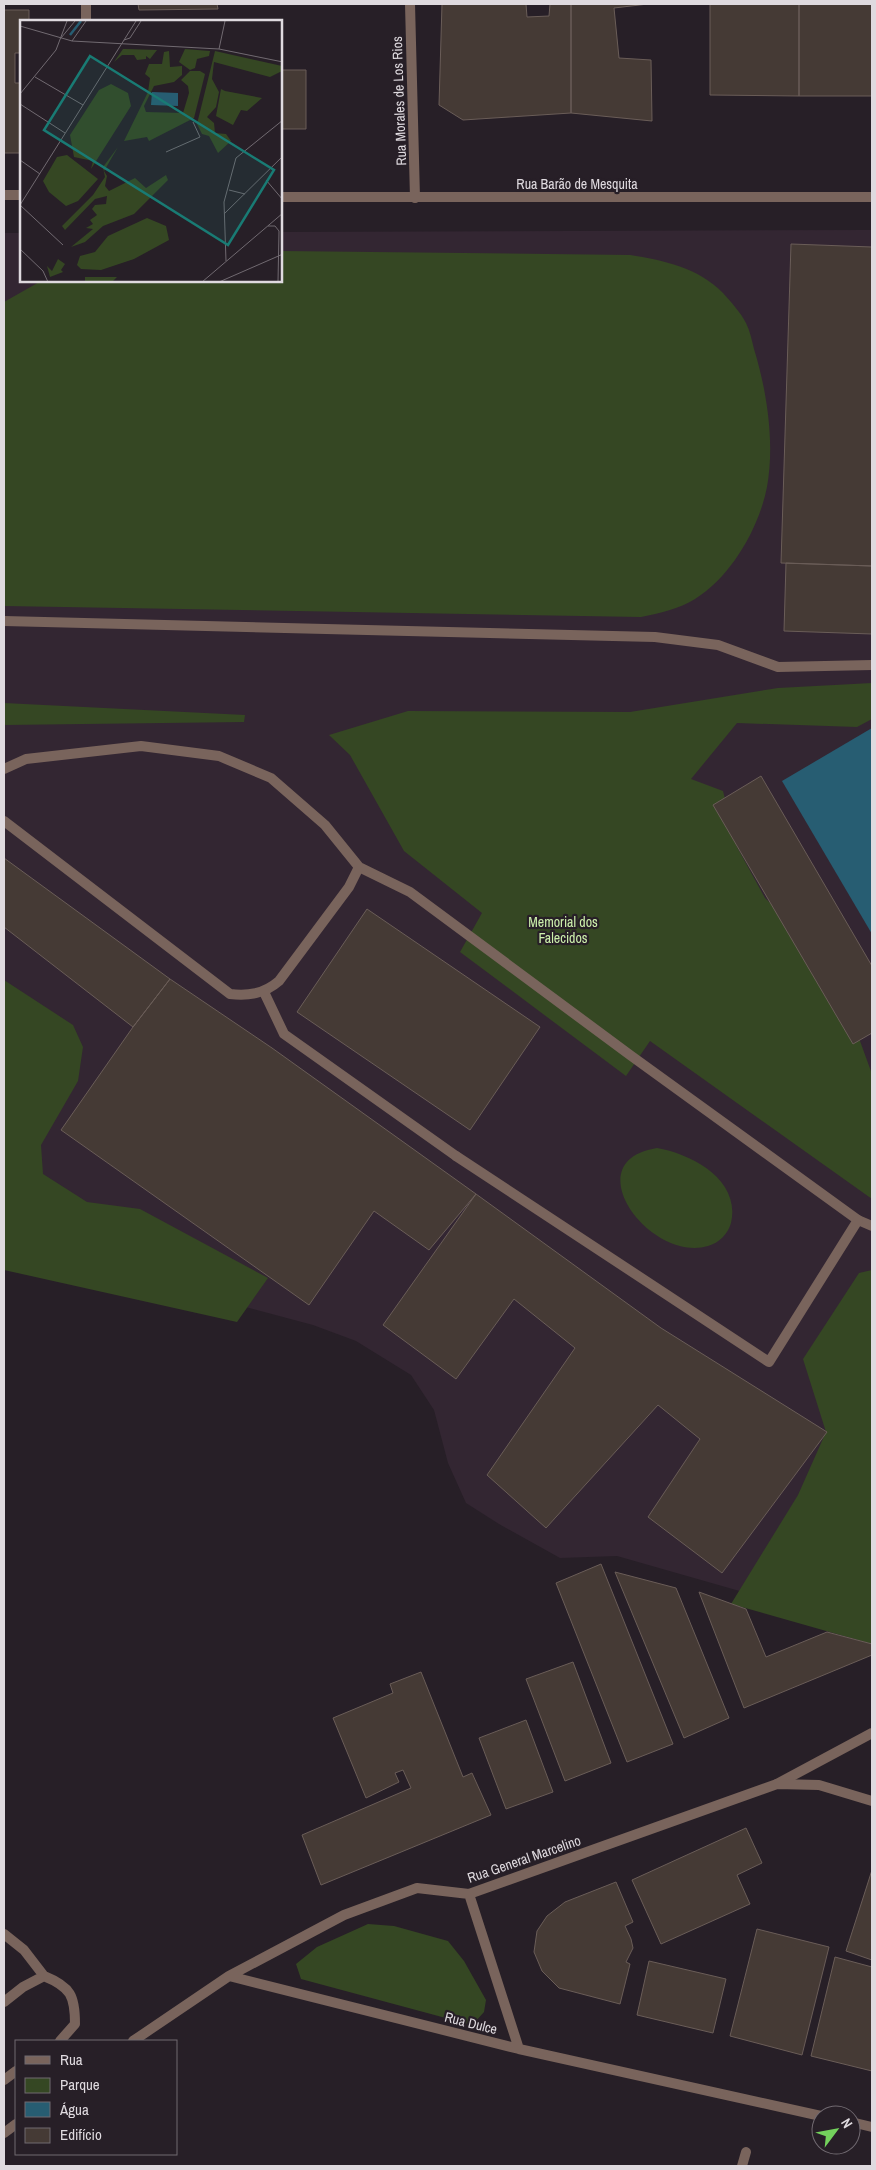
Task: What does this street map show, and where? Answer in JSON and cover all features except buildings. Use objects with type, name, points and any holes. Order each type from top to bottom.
[{"type":"street","points":[[86,4],[86,20]]},
{"type":"street","name":"Rua Morales de Los Rios","points":[[410,4],[415,198]]},
{"type":"street","points":[[4,195],[20,195]]},
{"type":"street","name":"Rua Barão de Mesquita","points":[[282,196],[415,198],[872,197]]},
{"type":"street","points":[[4,621],[656,638],[718,644],[778,667],[872,665]]},
{"type":"street","points":[[4,769],[26,759],[141,746],[219,756],[271,778],[325,825],[359,867],[410,892],[630,1056],[858,1220],[872,1226]]},
{"type":"street","points":[[4,821],[230,994],[246,996],[264,992],[274,985],[289,969],[349,887],[359,867]]},
{"type":"street","points":[[264,992],[284,1034],[456,1156],[769,1362],[858,1220]]},
{"type":"street","points":[[777,1784],[872,1733]]},
{"type":"street","points":[[777,1784],[819,1785],[872,1801]]},
{"type":"street","name":"Rua General Marcelino","points":[[229,1976],[344,1915],[417,1888],[469,1894],[777,1784]]},
{"type":"street","points":[[469,1894],[519,2049]]},
{"type":"street","points":[[4,1934],[24,1950],[44,1976],[61,1983],[75,2002],[75,2024],[61,2040]]},
{"type":"street","points":[[4,2002],[44,1976]]},
{"type":"street","points":[[134,2040],[229,1976]]},
{"type":"street","name":"Rua Dulce","points":[[229,1976],[519,2049],[811,2114]]},
{"type":"street","points":[[4,2080],[15,2073]]},
{"type":"street","points":[[4,2133],[15,2125]]},
{"type":"street","points":[[742,2166],[746,2152]]},
{"type":"shaded area","points":[[872,230],[872,1629],[617,1556],[560,1558],[466,1503],[448,1463],[434,1410],[411,1375],[356,1341],[313,1325],[219,1300],[4,1231],[4,233],[20,233],[20,282],[282,282],[282,232]]},
{"type":"green space","points":[[282,251],[630,255],[680,266],[703,277],[723,293],[739,311],[750,333],[763,382],[770,435],[769,470],[763,503],[742,550],[708,590],[676,608],[641,617],[4,606],[4,302],[39,282],[282,282]]},
{"type":"green space","name":"Memorial dos Falecidos","points":[[872,683],[872,719],[857,727],[737,723],[691,779],[723,791],[737,847],[765,898],[798,930],[806,963],[860,1041],[872,1074],[872,1199],[650,1041],[626,1076],[460,952],[482,913],[404,851],[350,755],[329,735],[408,711],[630,712],[778,688]]},
{"type":"green space","points":[[4,703],[245,715],[244,722],[4,725]]},
{"type":"green space","points":[[4,980],[73,1025],[83,1047],[78,1081],[41,1145],[43,1174],[87,1202],[140,1209],[268,1278],[237,1322],[4,1270]]},
{"type":"green space","points":[[657,1148],[685,1156],[698,1163],[721,1182],[729,1194],[732,1208],[730,1227],[716,1243],[708,1246],[686,1247],[664,1240],[644,1226],[630,1208],[621,1189],[622,1171],[633,1157]]},
{"type":"green space","points":[[872,1270],[872,1644],[731,1604],[798,1495],[826,1432],[803,1359],[859,1273]]},
{"type":"green space","points":[[368,1924],[394,1926],[448,1941],[464,1961],[486,2000],[484,2012],[475,2022],[468,2024],[301,1979],[296,1964],[317,1947]]},
{"type":"water","points":[[872,728],[872,934],[782,781]]}]
